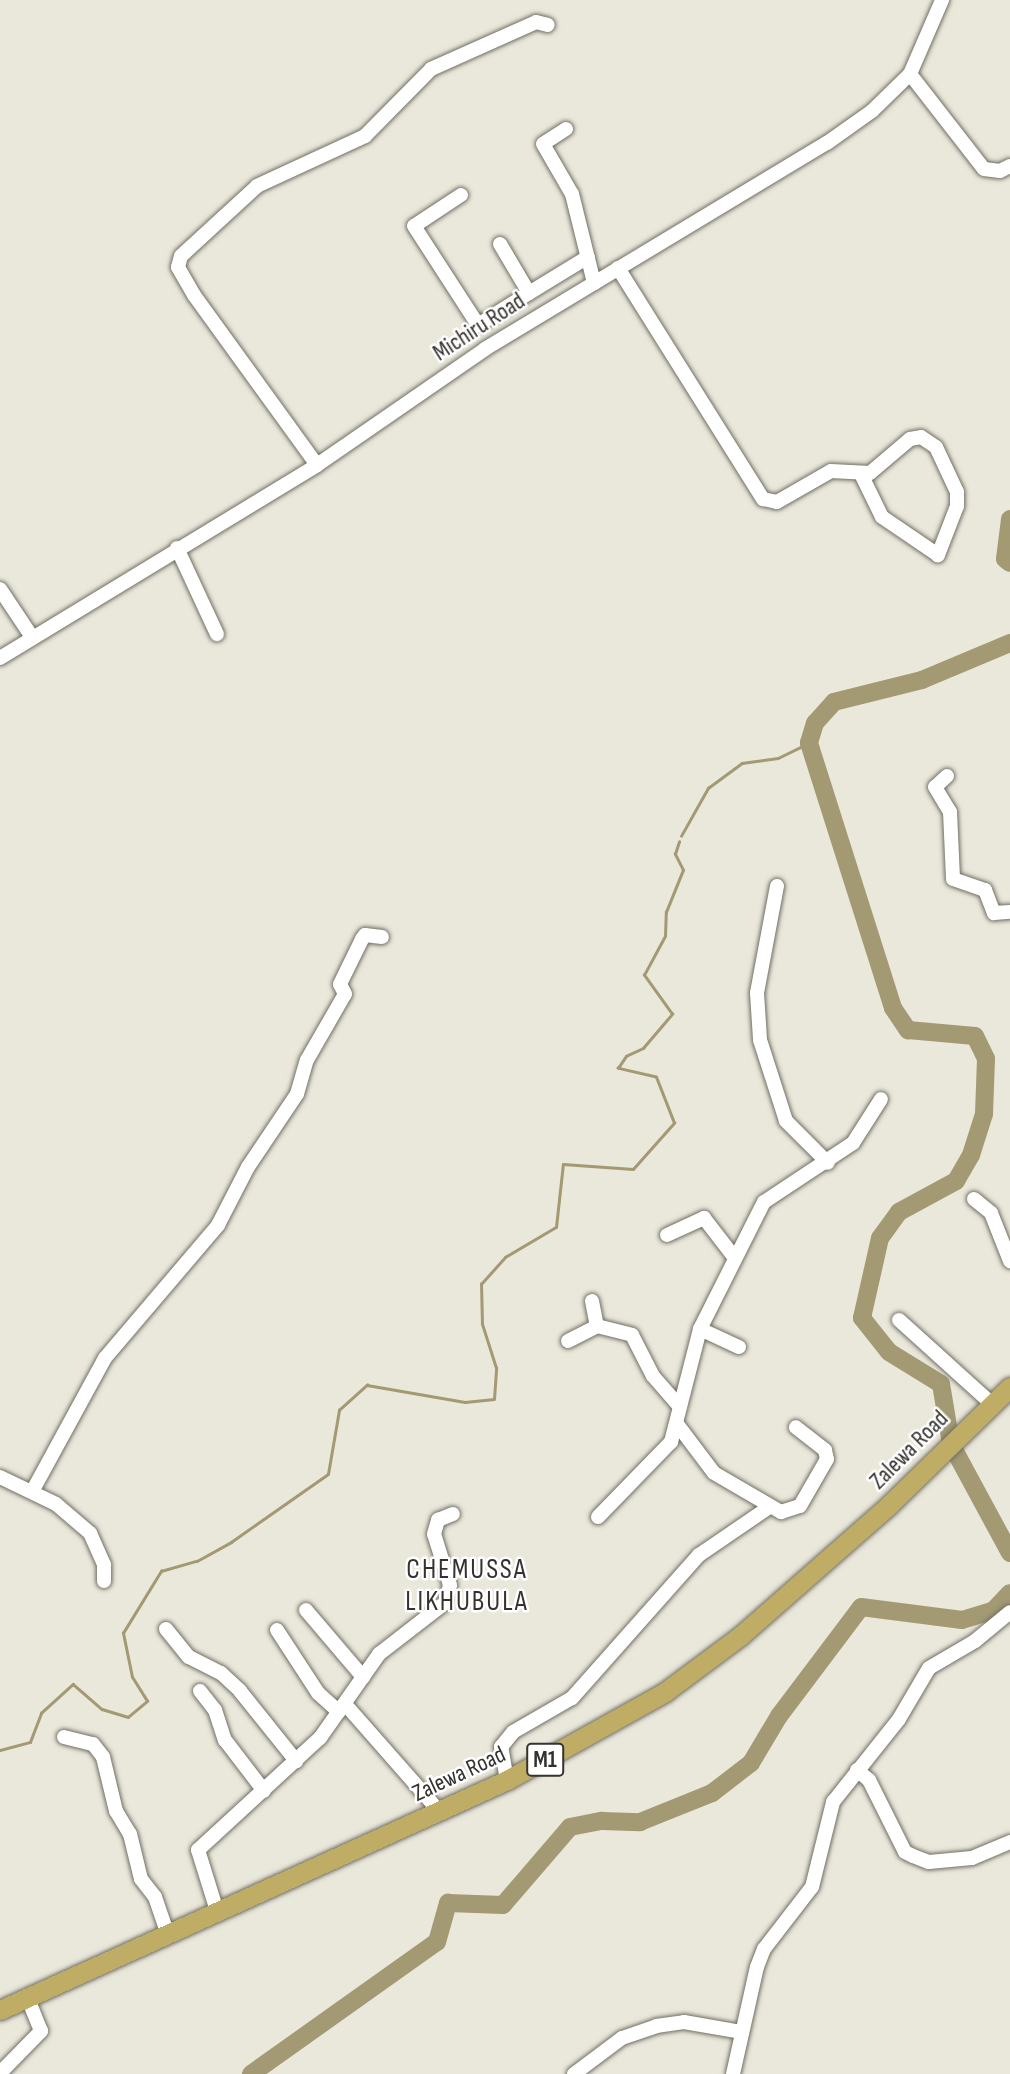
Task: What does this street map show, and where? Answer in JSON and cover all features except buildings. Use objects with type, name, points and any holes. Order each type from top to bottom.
[{"type":"highway","name":"Zalewa Road","points":[[0,2010],[507,1780],[665,1692],[740,1636],[889,1505],[1010,1387]]},
{"type":"street","name":"Michiru Road","points":[[0,658],[317,464],[485,349],[827,143],[872,111],[909,74],[943,0]]},
{"type":"street","points":[[317,464],[194,295],[178,267],[181,256],[257,186],[365,136],[431,69],[536,22],[548,24]]},
{"type":"street","points":[[909,74],[984,169],[990,172],[1010,166]]},
{"type":"street","points":[[566,129],[543,144],[572,194],[594,283]]},
{"type":"street","points":[[461,195],[414,226],[478,325],[588,257]]},
{"type":"street","points":[[500,244],[529,293]]},
{"type":"street","points":[[618,268],[763,499],[777,502],[831,471],[861,474],[877,470],[910,439],[921,437],[936,447],[957,492],[957,506],[938,555],[882,517],[861,474]]},
{"type":"street","points":[[177,548],[217,634]]},
{"type":"street","points":[[0,589],[32,637]]},
{"type":"street","points":[[947,776],[935,787],[950,812],[953,879],[985,890],[993,913],[1010,912]]},
{"type":"street","points":[[776,886],[757,993],[760,1040],[786,1121],[828,1163]]},
{"type":"street","points":[[33,1490],[81,1394],[104,1358],[218,1224],[248,1167],[297,1094],[307,1060],[345,994],[340,984],[362,939],[382,937]]},
{"type":"street","points":[[598,1517],[660,1455],[677,1424],[700,1329],[764,1202],[828,1163],[864,1130],[881,1099]]},
{"type":"street","points":[[974,1199],[990,1213],[1010,1261]]},
{"type":"street","points":[[667,1236],[704,1218],[734,1257]]},
{"type":"street","points":[[592,1301],[597,1326]]},
{"type":"street","points":[[900,1320],[992,1404]]},
{"type":"street","points":[[568,1341],[597,1326],[632,1335],[653,1376],[680,1407]]},
{"type":"street","points":[[700,1329],[739,1347]]},
{"type":"street","points":[[677,1424],[714,1472],[768,1508],[780,1512],[800,1507],[827,1459],[821,1447],[796,1427]]},
{"type":"street","points":[[0,1477],[33,1490],[90,1533],[104,1565],[104,1581]]},
{"type":"street","points":[[507,1780],[501,1747],[513,1732],[572,1698],[699,1555],[768,1508]]},
{"type":"street","points":[[217,1911],[198,1850],[296,1761],[342,1707],[379,1654],[450,1596],[434,1534],[438,1520],[453,1514]]},
{"type":"street","points":[[306,1610],[363,1677]]},
{"type":"street","points":[[733,2074],[764,1949],[812,1887],[828,1813],[857,1770],[899,1719],[929,1668],[975,1642],[1010,1612]]},
{"type":"street","points":[[166,1629],[189,1657],[221,1673],[240,1691],[296,1761]]},
{"type":"street","points":[[277,1630],[328,1706],[342,1707],[438,1810]]},
{"type":"street","points":[[200,1691],[215,1710],[225,1740],[264,1791]]},
{"type":"street","points":[[64,1737],[93,1744],[103,1758],[116,1811],[130,1834],[141,1879],[155,1897],[168,1935]]},
{"type":"street","points":[[857,1770],[869,1780],[905,1852],[913,1856],[929,1862],[972,1858],[1010,1842]]},
{"type":"street","points":[[0,2073],[41,2031],[27,1996]]},
{"type":"street","points":[[574,2074],[622,2038],[656,2026],[684,2022],[742,2032]]},
{"type":"waterway","points":[[1010,519],[1005,559],[1010,563]]},
{"type":"waterway","points":[[1010,643],[922,680],[834,702],[815,723],[809,743],[893,1008],[908,1030],[975,1036],[986,1059],[984,1114],[971,1155],[956,1181],[899,1212],[880,1238],[862,1318],[889,1352],[941,1384],[951,1444],[1010,1553]]},
{"type":"waterway","points":[[681,836],[708,788],[742,763],[778,758],[809,743]]},
{"type":"waterway","points":[[0,1750],[30,1742],[41,1713],[73,1684],[102,1709],[128,1717],[147,1701],[132,1677],[123,1633],[161,1571],[197,1561],[231,1542],[328,1474],[339,1410],[367,1385],[465,1402],[494,1399],[496,1368],[482,1324],[481,1284],[505,1257],[556,1227],[563,1164],[633,1169],[674,1123],[656,1077],[618,1068],[626,1056],[643,1048],[672,1014],[644,975],[665,936],[666,912],[683,870],[675,854],[679,842]]},
{"type":"waterway","points":[[251,2074],[437,1942],[448,1903],[503,1905],[570,1827],[602,1821],[640,1822],[712,1793],[751,1763],[779,1716],[861,1607],[962,1620],[994,1610],[1010,1593]]},
{"type":"district","name":"CHEMUSSA LIKHUBULA","points":[[467,1586]]}]
